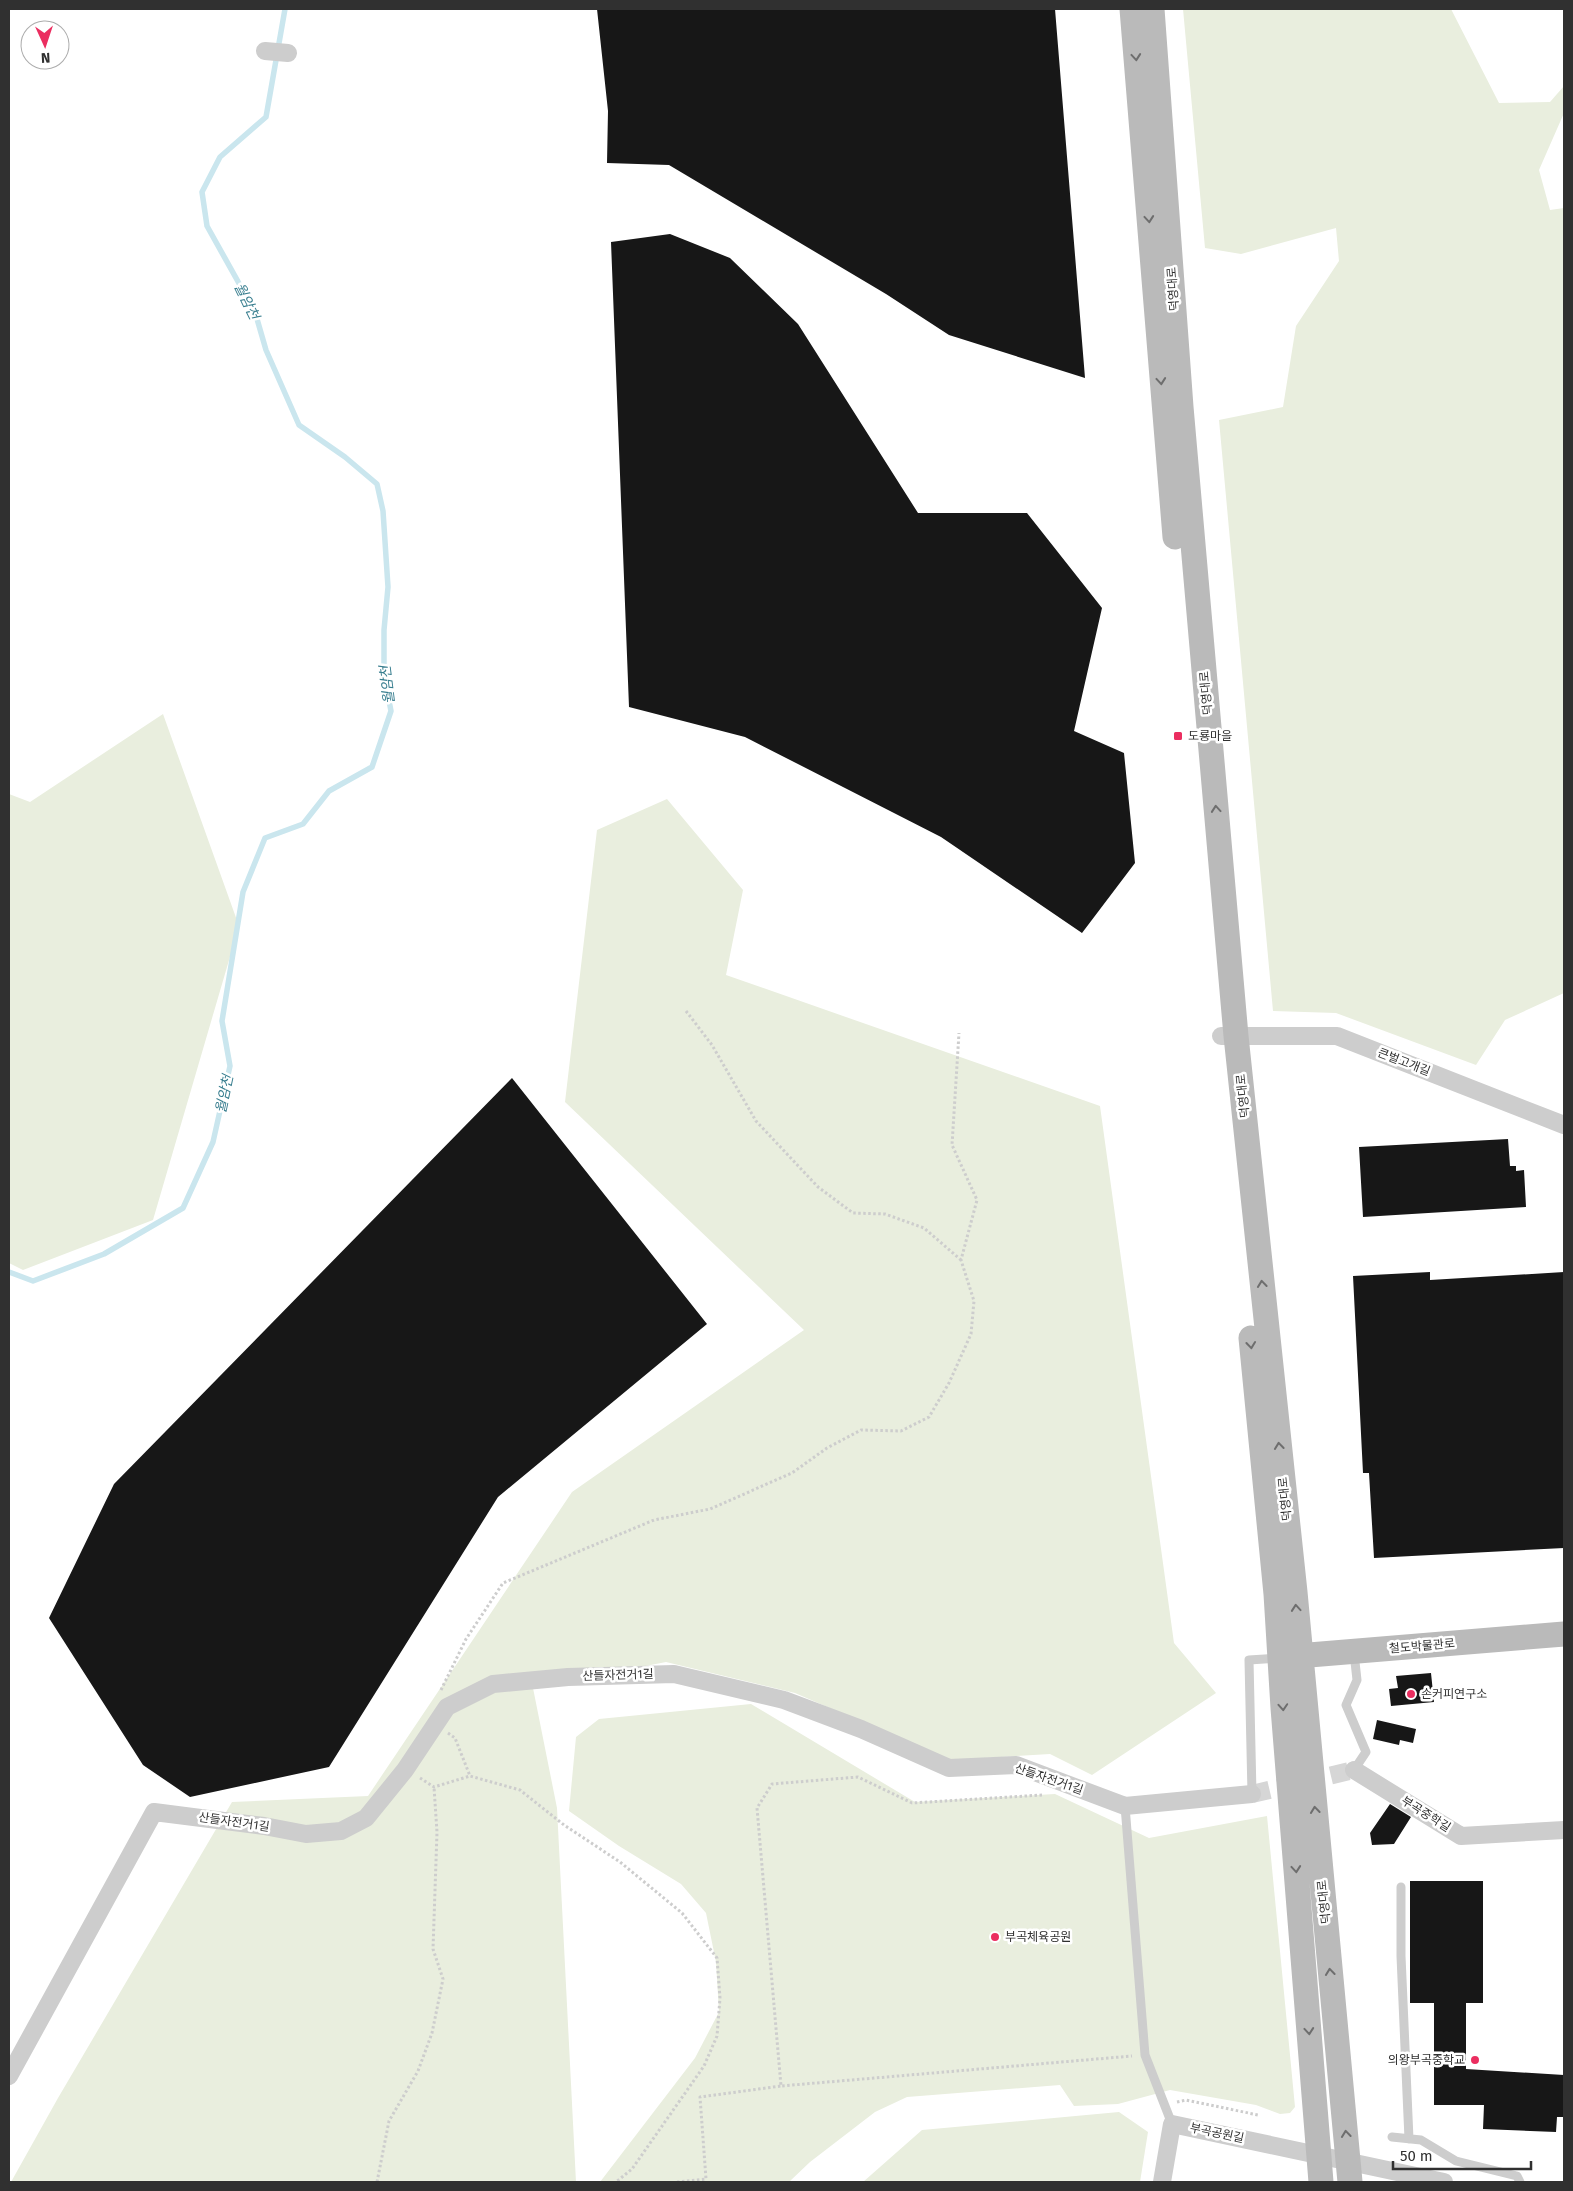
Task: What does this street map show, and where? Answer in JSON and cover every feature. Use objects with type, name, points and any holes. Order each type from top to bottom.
[{"type":"street","name":"덕영대로","points":[[1132,9],[1165,428],[1290,1657],[1349,2172]]},
{"type":"street","name":"덕영대로","points":[[1152,9],[1228,1036]]},
{"type":"street","points":[[265,51],[288,53]]},
{"type":"street","name":"큰벌고개길","points":[[1228,1036],[1338,1036],[1564,1125]]},
{"type":"street","name":"철도박물관로","points":[[1290,1657],[1564,1634]]},
{"type":"street","name":"덕영대로","points":[[1290,1657],[1321,2182]]},
{"type":"street","name":"산들자전거1길","points":[[9,2076],[154,1812],[264,1826],[306,1834],[340,1831],[366,1818],[406,1770],[447,1707],[493,1684],[568,1677],[674,1674],[784,1700],[862,1729],[949,1768],[1016,1765],[1125,1806]]},
{"type":"street","name":"부곡중학길","points":[[1354,1770],[1461,1836],[1564,1830]]},
{"type":"street","points":[[1125,1806],[1252,1794]]},
{"type":"street","name":"부곡공원길","points":[[1162,2182],[1172,2124],[1319,2155],[1349,2172],[1444,2182]]},
{"type":"lane","points":[[1353,1652],[1357,1680],[1346,1705],[1366,1752],[1354,1770]]},
{"type":"lane","points":[[1252,1794],[1249,1660],[1290,1657]]},
{"type":"lane","points":[[1125,1806],[1145,2055],[1172,2124]]},
{"type":"lane","points":[[1401,1887],[1401,1956],[1409,2139]]},
{"type":"lane","points":[[1392,2137],[1421,2140],[1456,2161],[1517,2176],[1520,2182]]},
{"type":"path","points":[[441,1692],[466,1639],[504,1583],[654,1520],[710,1509],[792,1473],[827,1448],[861,1430],[901,1431],[929,1417],[949,1383],[971,1334],[974,1301],[961,1260],[924,1228],[885,1214],[853,1213],[818,1187],[756,1121],[712,1045],[686,1011]]},
{"type":"path","points":[[959,1033],[952,1145],[977,1200],[961,1260]]},
{"type":"path","points":[[435,1724],[455,1738],[470,1776]]},
{"type":"path","points":[[406,1770],[434,1787],[470,1776],[520,1790],[564,1826],[620,1862],[682,1914],[717,1958],[720,1998],[717,2036],[704,2066],[632,2169],[616,2182]]},
{"type":"path","points":[[781,2086],[757,1808],[772,1784],[858,1777],[912,1803],[1044,1795]]},
{"type":"path","points":[[377,2182],[389,2121],[418,2071],[432,2033],[443,1979],[434,1949],[437,1832],[434,1787]]},
{"type":"path","points":[[678,2182],[706,2179],[700,2097],[781,2086],[1145,2055]]},
{"type":"path","points":[[1164,2104],[1186,2100],[1258,2115]]},
{"type":"green space","points":[[1183,9],[1451,9],[1499,103],[1550,102],[1564,86],[1564,113],[1539,170],[1550,210],[1564,208],[1564,993],[1505,1020],[1476,1065],[1336,1013],[1273,1011],[1219,420],[1283,407],[1296,326],[1339,261],[1336,228],[1241,254],[1205,248]]},
{"type":"green space","points":[[163,714],[239,926],[153,1220],[23,1270],[9,1263],[9,794],[30,802]]},
{"type":"green space","points":[[667,799],[743,890],[726,975],[1100,1106],[1174,1643],[1216,1693],[1092,1775],[1050,1754],[950,1760],[795,1693],[666,1662],[533,1688],[557,1808],[576,2182],[11,2182],[58,2098],[232,1802],[368,1796],[572,1492],[804,1330],[565,1102],[597,830]]},
{"type":"green space","name":"부곡체육공원","points":[[751,1704],[915,1802],[1055,1794],[1149,1838],[1267,1816],[1295,2107],[1290,2113],[1280,2114],[1256,2105],[1170,2090],[1118,2104],[1074,2106],[1060,2085],[907,2097],[875,2112],[810,2162],[789,2182],[600,2182],[695,2058],[719,2012],[716,1962],[706,1913],[681,1884],[619,1846],[569,1811],[576,1737],[599,1719]]},
{"type":"green space","points":[[1119,2112],[1148,2132],[1140,2182],[863,2182],[922,2130]]},
{"type":"building","points":[[597,9],[1055,9],[1085,378],[949,335],[886,294],[669,165],[607,163],[608,111]]},
{"type":"building","points":[[670,234],[730,258],[798,324],[918,513],[1027,513],[1102,608],[1074,731],[1124,753],[1135,863],[1082,933],[941,837],[745,737],[629,707],[611,242]]},
{"type":"building","points":[[512,1078],[707,1324],[498,1497],[329,1767],[190,1797],[143,1765],[49,1618],[114,1484]]},
{"type":"building","points":[[1508,1139],[1510,1166],[1516,1166],[1516,1171],[1524,1170],[1526,1207],[1363,1217],[1359,1147]]},
{"type":"building","points":[[1430,1272],[1430,1280],[1564,1272],[1564,1548],[1374,1558],[1369,1473],[1363,1473],[1353,1276]]},
{"type":"building","name":"손커피연구소","points":[[1431,1673],[1434,1702],[1391,1706],[1389,1689],[1398,1688],[1396,1676]]},
{"type":"building","points":[[1377,1720],[1416,1729],[1413,1743],[1400,1740],[1399,1745],[1373,1739]]},
{"type":"building","points":[[1390,1804],[1411,1817],[1394,1844],[1372,1845],[1370,1833]]},
{"type":"building","points":[[1410,1881],[1483,1881],[1483,2003],[1466,2003],[1466,2069],[1564,2075],[1564,2117],[1557,2117],[1556,2132],[1483,2129],[1484,2105],[1434,2105],[1434,2003],[1410,2003]]},
{"type":"waterway","name":"월암천","points":[[9,1272],[33,1281],[104,1254],[183,1208],[213,1142],[230,1066],[222,1021],[243,892],[265,838],[303,824],[329,791],[372,767],[391,711],[384,675],[384,630],[388,587],[383,511],[377,484],[345,457],[299,425],[266,350],[255,312],[207,226],[202,192],[220,157],[266,117],[285,9]]},
{"type":"tunnel","points":[[1252,1794],[1354,1770]]},
{"type":"place","name":"도룡마을","points":[[1178,736]]},
{"type":"place","name":"손커피연구소","points":[[1411,1694]]},
{"type":"place","name":"부곡체육공원","points":[[995,1937]]},
{"type":"place","name":"의왕부곡중학교","points":[[1475,2060]]}]
